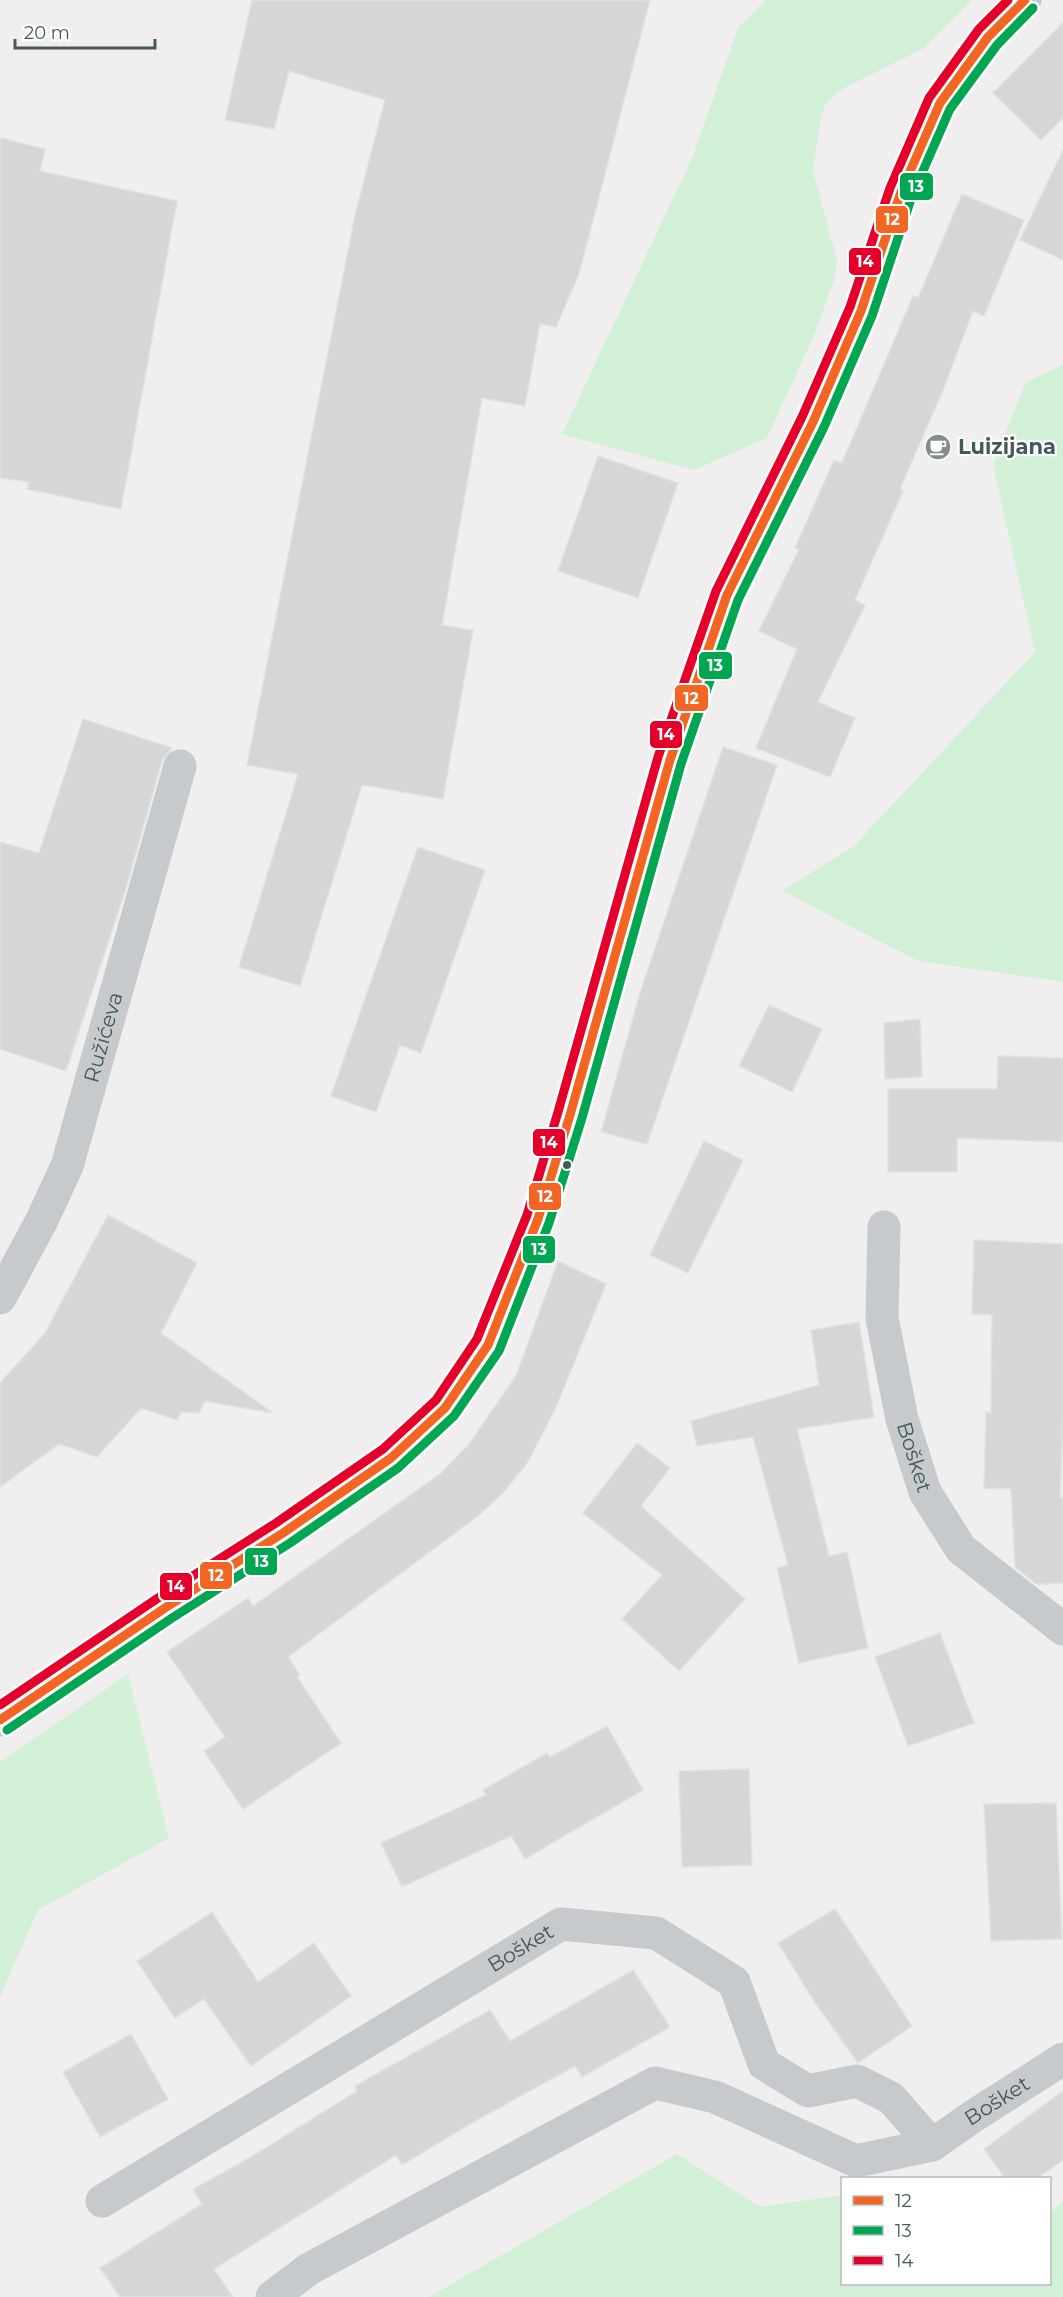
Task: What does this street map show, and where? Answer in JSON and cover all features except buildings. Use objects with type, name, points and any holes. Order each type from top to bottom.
[{"type":"main road","points":[[0,1720],[165,1608],[283,1533],[391,1458],[445,1408],[488,1345],[538,1219],[573,1104],[670,760],[727,595],[813,422],[848,342],[861,311],[901,192],[940,103],[988,37],[1025,0]]},
{"type":"street","name":"Ružićeva","points":[[0,1298],[41,1222],[67,1166],[180,766]]},
{"type":"street","name":"Bošket","points":[[884,1227],[882,1318],[902,1419],[925,1492],[961,1549],[1063,1629]]},
{"type":"street","name":"Bošket","points":[[102,2201],[561,1924],[656,1933],[734,1982],[765,2064],[808,2091],[857,2081],[891,2098],[932,2145]]},
{"type":"street","name":"Bošket","points":[[272,2297],[309,2269],[655,2083],[715,2097],[856,2161],[932,2145],[1063,2059]]},
{"type":"green space","points":[[765,0],[972,0],[924,48],[842,89],[825,105],[813,171],[837,261],[833,283],[814,335],[767,438],[694,470],[562,434],[693,156],[738,28]]},
{"type":"green space","points":[[1063,365],[1063,982],[918,961],[782,891],[854,846],[1035,652],[993,465],[1026,382]]},
{"type":"green space","points":[[128,1674],[169,1838],[38,1910],[0,1997],[0,1762]]},
{"type":"green space","points":[[677,2154],[760,2207],[841,2195],[841,2285],[1051,2285],[1051,2212],[1063,2202],[1063,2297],[429,2297]]},
{"type":"transit line","name":"14","points":[[0,1705],[158,1598],[276,1523],[383,1449],[436,1400],[477,1339],[527,1215],[658,757],[716,591],[802,417],[850,307],[890,188],[929,98],[979,29],[1008,0]]},
{"type":"transit line","name":"12","points":[[0,1720],[165,1608],[283,1533],[391,1458],[445,1408],[488,1345],[538,1219],[570,1115],[670,760],[727,595],[813,422],[861,311],[901,192],[940,103],[988,37],[1025,0]]},
{"type":"transit line","name":"13","points":[[7,1730],[172,1618],[290,1543],[398,1468],[454,1416],[499,1351],[549,1223],[582,1118],[681,764],[738,600],[824,427],[872,316],[912,196],[950,109],[997,45],[1033,8]]},
{"type":"place","name":"Luizijana","points":[[938,447]]}]
